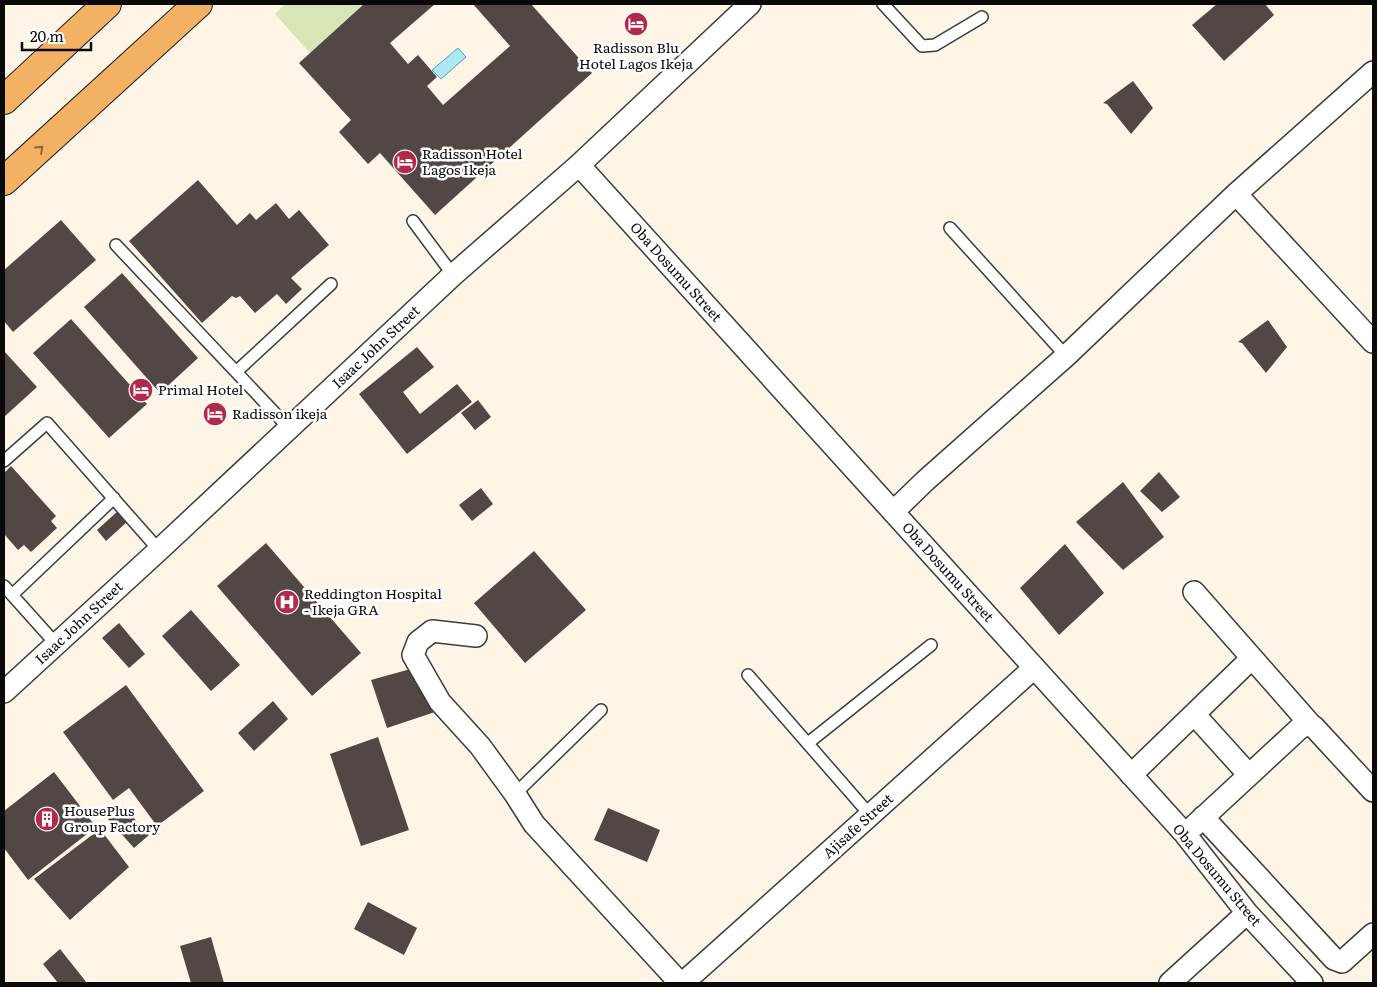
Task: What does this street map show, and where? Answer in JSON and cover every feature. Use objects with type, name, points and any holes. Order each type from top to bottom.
[{"type":"main road","points":[[4,100],[107,4]]},
{"type":"main road","points":[[4,182],[198,4]]},
{"type":"main road","points":[[4,72],[51,57]]},
{"type":"street","name":"Isaac John Street","points":[[4,692],[453,275],[579,165],[750,4]]},
{"type":"street","points":[[893,512],[925,481],[1066,356],[1236,194],[1373,72]]},
{"type":"street","name":"Oba Dosumu Street","points":[[579,165],[1184,834],[1247,913],[1312,983]]},
{"type":"street","points":[[1236,194],[1373,342]]},
{"type":"street","points":[[1194,592],[1311,725],[1373,791]]},
{"type":"street","points":[[476,636],[432,632],[418,642],[413,655],[440,702],[480,746],[534,824],[684,983]]},
{"type":"street","points":[[1131,775],[1252,658]]},
{"type":"street","name":"Ajisafe Street","points":[[684,983],[1034,668]]},
{"type":"street","points":[[1194,714],[1249,775]]},
{"type":"street","points":[[1311,725],[1301,727],[1199,821],[1334,959],[1342,962],[1373,934]]},
{"type":"street","points":[[1170,983],[1247,913]]},
{"type":"lane","points":[[883,4],[922,46],[935,45],[982,17]]},
{"type":"lane","points":[[413,221],[453,275]]},
{"type":"lane","points":[[950,228],[1066,356]]},
{"type":"lane","points":[[116,245],[290,428]]},
{"type":"lane","points":[[236,372],[331,284]]},
{"type":"lane","points":[[4,461],[47,423],[159,550]]},
{"type":"lane","points":[[12,595],[114,498]]},
{"type":"lane","points":[[4,586],[56,644]]},
{"type":"lane","points":[[808,743],[931,645]]},
{"type":"lane","points":[[748,675],[870,815]]},
{"type":"lane","points":[[515,794],[601,710]]},
{"type":"green space","points":[[285,4],[364,4],[310,53],[275,14]]},
{"type":"water","points":[[458,48],[466,57],[441,79],[432,70]]},
{"type":"building","points":[[364,4],[435,4],[390,43],[408,64],[418,55],[437,77],[427,86],[443,105],[510,46],[473,4],[531,4],[592,73],[435,215],[380,153],[368,164],[339,132],[351,120],[299,63]]},
{"type":"building","points":[[1217,4],[1265,4],[1274,15],[1224,61],[1192,25]]},
{"type":"building","points":[[1133,81],[1153,108],[1131,134],[1107,104],[1103,103]]},
{"type":"building","points":[[198,180],[237,225],[250,213],[256,220],[276,203],[289,219],[299,210],[329,245],[291,278],[302,289],[286,304],[277,294],[255,313],[240,296],[236,298],[232,296],[202,323],[129,241]]},
{"type":"building","points":[[61,220],[96,260],[13,332],[4,321],[4,270]]},
{"type":"building","points":[[122,273],[198,358],[160,393],[84,307]]},
{"type":"building","points":[[71,319],[147,404],[109,438],[33,353]]},
{"type":"building","points":[[1268,320],[1287,347],[1266,373],[1242,343],[1238,342]]},
{"type":"building","points":[[417,347],[434,367],[403,392],[420,414],[457,384],[472,402],[407,454],[359,394]]},
{"type":"building","points":[[4,351],[37,387],[4,417]]},
{"type":"building","points":[[478,400],[491,417],[475,430],[461,413]]},
{"type":"building","points":[[11,466],[56,516],[51,521],[57,528],[31,552],[24,545],[18,550],[4,534],[4,473]]},
{"type":"building","points":[[1159,472],[1180,497],[1162,512],[1140,491]]},
{"type":"building","points":[[1123,482],[1164,537],[1123,570],[1076,522]]},
{"type":"building","points":[[481,488],[493,504],[472,521],[459,505]]},
{"type":"building","points":[[119,510],[128,521],[106,541],[97,530]]},
{"type":"building","points":[[266,543],[361,653],[312,696],[217,586]]},
{"type":"building","points":[[1065,544],[1104,593],[1059,635],[1020,588]]},
{"type":"building","points":[[534,551],[586,610],[525,663],[474,603]]},
{"type":"building","points":[[191,610],[240,665],[211,691],[162,636]]},
{"type":"building","points":[[119,623],[145,654],[129,668],[102,638]]},
{"type":"building","points":[[414,668],[435,712],[387,728],[371,680]]},
{"type":"building","points":[[126,685],[204,791],[157,826],[129,788],[113,800],[63,732]]},
{"type":"building","points":[[273,701],[288,719],[254,751],[238,733]]},
{"type":"building","points":[[378,737],[409,830],[361,846],[330,754]]},
{"type":"building","name":"HousePlus Group Factory","points":[[54,772],[96,827],[28,880],[4,848],[4,811]]},
{"type":"building","points":[[123,806],[149,835],[134,848],[108,819]]},
{"type":"building","points":[[608,808],[660,830],[647,862],[594,840]]},
{"type":"building","points":[[100,829],[129,867],[70,920],[34,879]]},
{"type":"building","points":[[368,902],[417,928],[404,955],[354,929]]},
{"type":"building","points":[[211,937],[224,983],[191,983],[180,946]]},
{"type":"building","points":[[60,949],[87,983],[58,983],[43,964]]},
{"type":"place","name":"Radisson Blu Hotel Lagos Ikeja","points":[[636,24]]},
{"type":"place","name":"Radisson Hotel Lagos Ikeja","points":[[405,162]]},
{"type":"place","name":"Primal Hotel","points":[[141,390]]},
{"type":"place","name":"Radisson ikeja","points":[[215,414]]},
{"type":"place","name":"Reddington Hospital - Ikeja GRA","points":[[287,602]]},
{"type":"place","name":"HousePlus Group Factory","points":[[47,819]]}]
